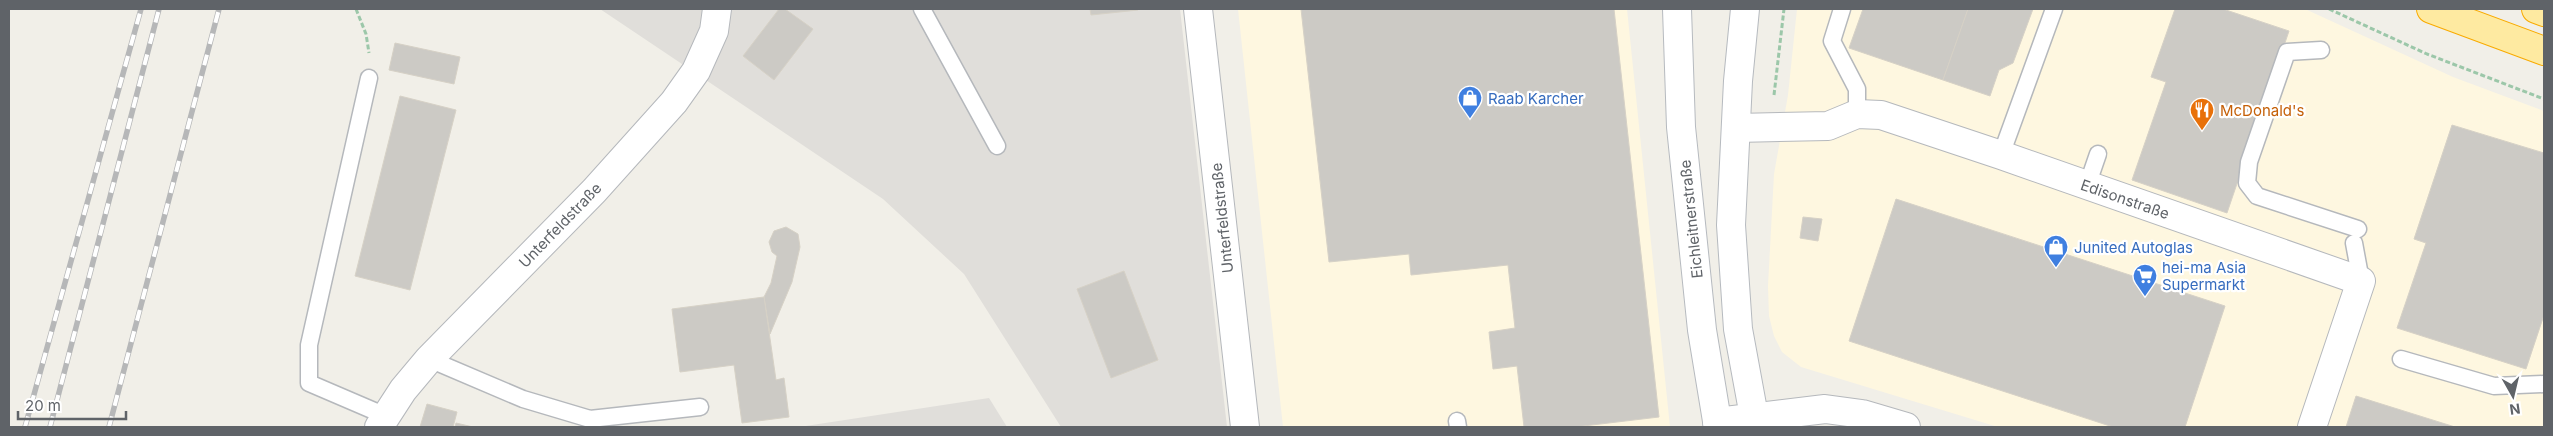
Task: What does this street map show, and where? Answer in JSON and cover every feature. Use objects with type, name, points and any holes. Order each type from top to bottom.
[{"type":"highway","points":[[2430,9],[2544,51]]},
{"type":"highway","points":[[2536,9],[2544,12]]},
{"type":"street","name":"Unterfeldstraße","points":[[383,422],[403,390],[429,359],[594,191],[674,102],[696,71],[714,31],[717,9]]},
{"type":"street","name":"Unterfeldstraße","points":[[1198,9],[1245,427]]},
{"type":"street","name":"Eichleitnerstraße","points":[[1677,9],[1681,127],[1702,330],[1718,424]]},
{"type":"street","points":[[1745,9],[1738,81],[1731,225],[1738,329],[1755,422]]},
{"type":"street","name":"Edisonstraße","points":[[1736,128],[1828,126],[1857,114],[1881,115],[2361,281]]},
{"type":"street","points":[[2312,427],[2361,281]]},
{"type":"street","points":[[1718,424],[1755,422],[1825,409],[1862,414],[1906,427]]},
{"type":"lane","points":[[922,9],[997,146]]},
{"type":"lane","points":[[1842,9],[1832,41],[1856,89],[1857,114]]},
{"type":"lane","points":[[2001,155],[2054,9]]},
{"type":"lane","points":[[2320,50],[2287,52],[2249,162],[2247,183],[2257,196],[2356,236],[2361,281]]},
{"type":"lane","points":[[369,78],[309,345],[309,383],[383,422]]},
{"type":"lane","points":[[2087,186],[2098,154]]},
{"type":"lane","points":[[429,359],[523,400],[590,419],[700,407]]},
{"type":"lane","points":[[2402,359],[2494,386],[2544,384]]},
{"type":"path","points":[[356,9],[366,34],[370,57],[369,78]]},
{"type":"path","points":[[1770,128],[1784,9]]},
{"type":"path","points":[[2329,9],[2427,54],[2544,99]]},
{"type":"shaded area","points":[[600,9],[1180,9],[1227,427],[1061,427],[964,274],[883,199]]},
{"type":"shaded area","name":"Raab Karcher","points":[[1238,9],[1627,9],[1670,427],[1283,427]]},
{"type":"shaded area","points":[[1797,9],[2305,9],[2453,77],[2544,111],[2544,427],[1998,427],[1801,367],[1782,352],[1774,336],[1769,316],[1768,286],[1774,174],[1788,95]]},
{"type":"shaded area","points":[[989,398],[1007,427],[799,427]]},
{"type":"building","points":[[779,9],[785,9],[813,29],[774,80],[743,56]]},
{"type":"building","points":[[1090,9],[1138,9],[1138,10],[1091,15]]},
{"type":"building","name":"Raab Karcher","points":[[1301,9],[1614,9],[1659,417],[1575,427],[1524,427],[1517,366],[1493,369],[1489,332],[1515,328],[1508,265],[1411,275],[1409,254],[1329,262]]},
{"type":"building","points":[[1863,9],[1968,9],[1943,80],[1849,48]]},
{"type":"building","points":[[1968,9],[2033,9],[2013,63],[1999,70],[1990,96],[1943,80]]},
{"type":"building","name":"McDonald's","points":[[2175,9],[2223,9],[2289,31],[2227,213],[2132,180],[2166,82],[2151,77]]},
{"type":"building","points":[[395,43],[460,57],[454,84],[389,70]]},
{"type":"building","points":[[400,96],[456,110],[410,290],[355,276]]},
{"type":"building","points":[[2452,125],[2544,153],[2544,315],[2526,369],[2397,328],[2426,243],[2414,239]]},
{"type":"building","points":[[1896,199],[2225,306],[2185,427],[2113,427],[1849,341]]},
{"type":"building","points":[[1803,217],[1822,219],[1818,241],[1800,238]]},
{"type":"building","points":[[786,227],[798,234],[800,247],[792,282],[770,334],[764,297],[771,283],[777,256],[772,252],[769,242],[774,231]]},
{"type":"building","points":[[1124,271],[1158,360],[1111,378],[1077,289]]},
{"type":"building","points":[[764,297],[776,380],[784,378],[789,417],[742,423],[734,365],[680,372],[672,309]]},
{"type":"building","points":[[2356,396],[2455,427],[2346,427]]},
{"type":"building","points":[[427,404],[457,412],[453,427],[420,427]]},
{"type":"building","points":[[456,423],[473,427],[455,427]]},
{"type":"railway","points":[[25,427],[141,9]]},
{"type":"railway","points":[[50,427],[159,9]]},
{"type":"railway","points":[[109,427],[219,9]]},
{"type":"place","name":"Raab Karcher","points":[[1470,119]]},
{"type":"place","name":"McDonald's","points":[[2202,131]]},
{"type":"place","name":"Junited Autoglas","points":[[2056,268]]},
{"type":"place","name":"hei-ma Asia Supermarkt","points":[[2145,297]]}]
